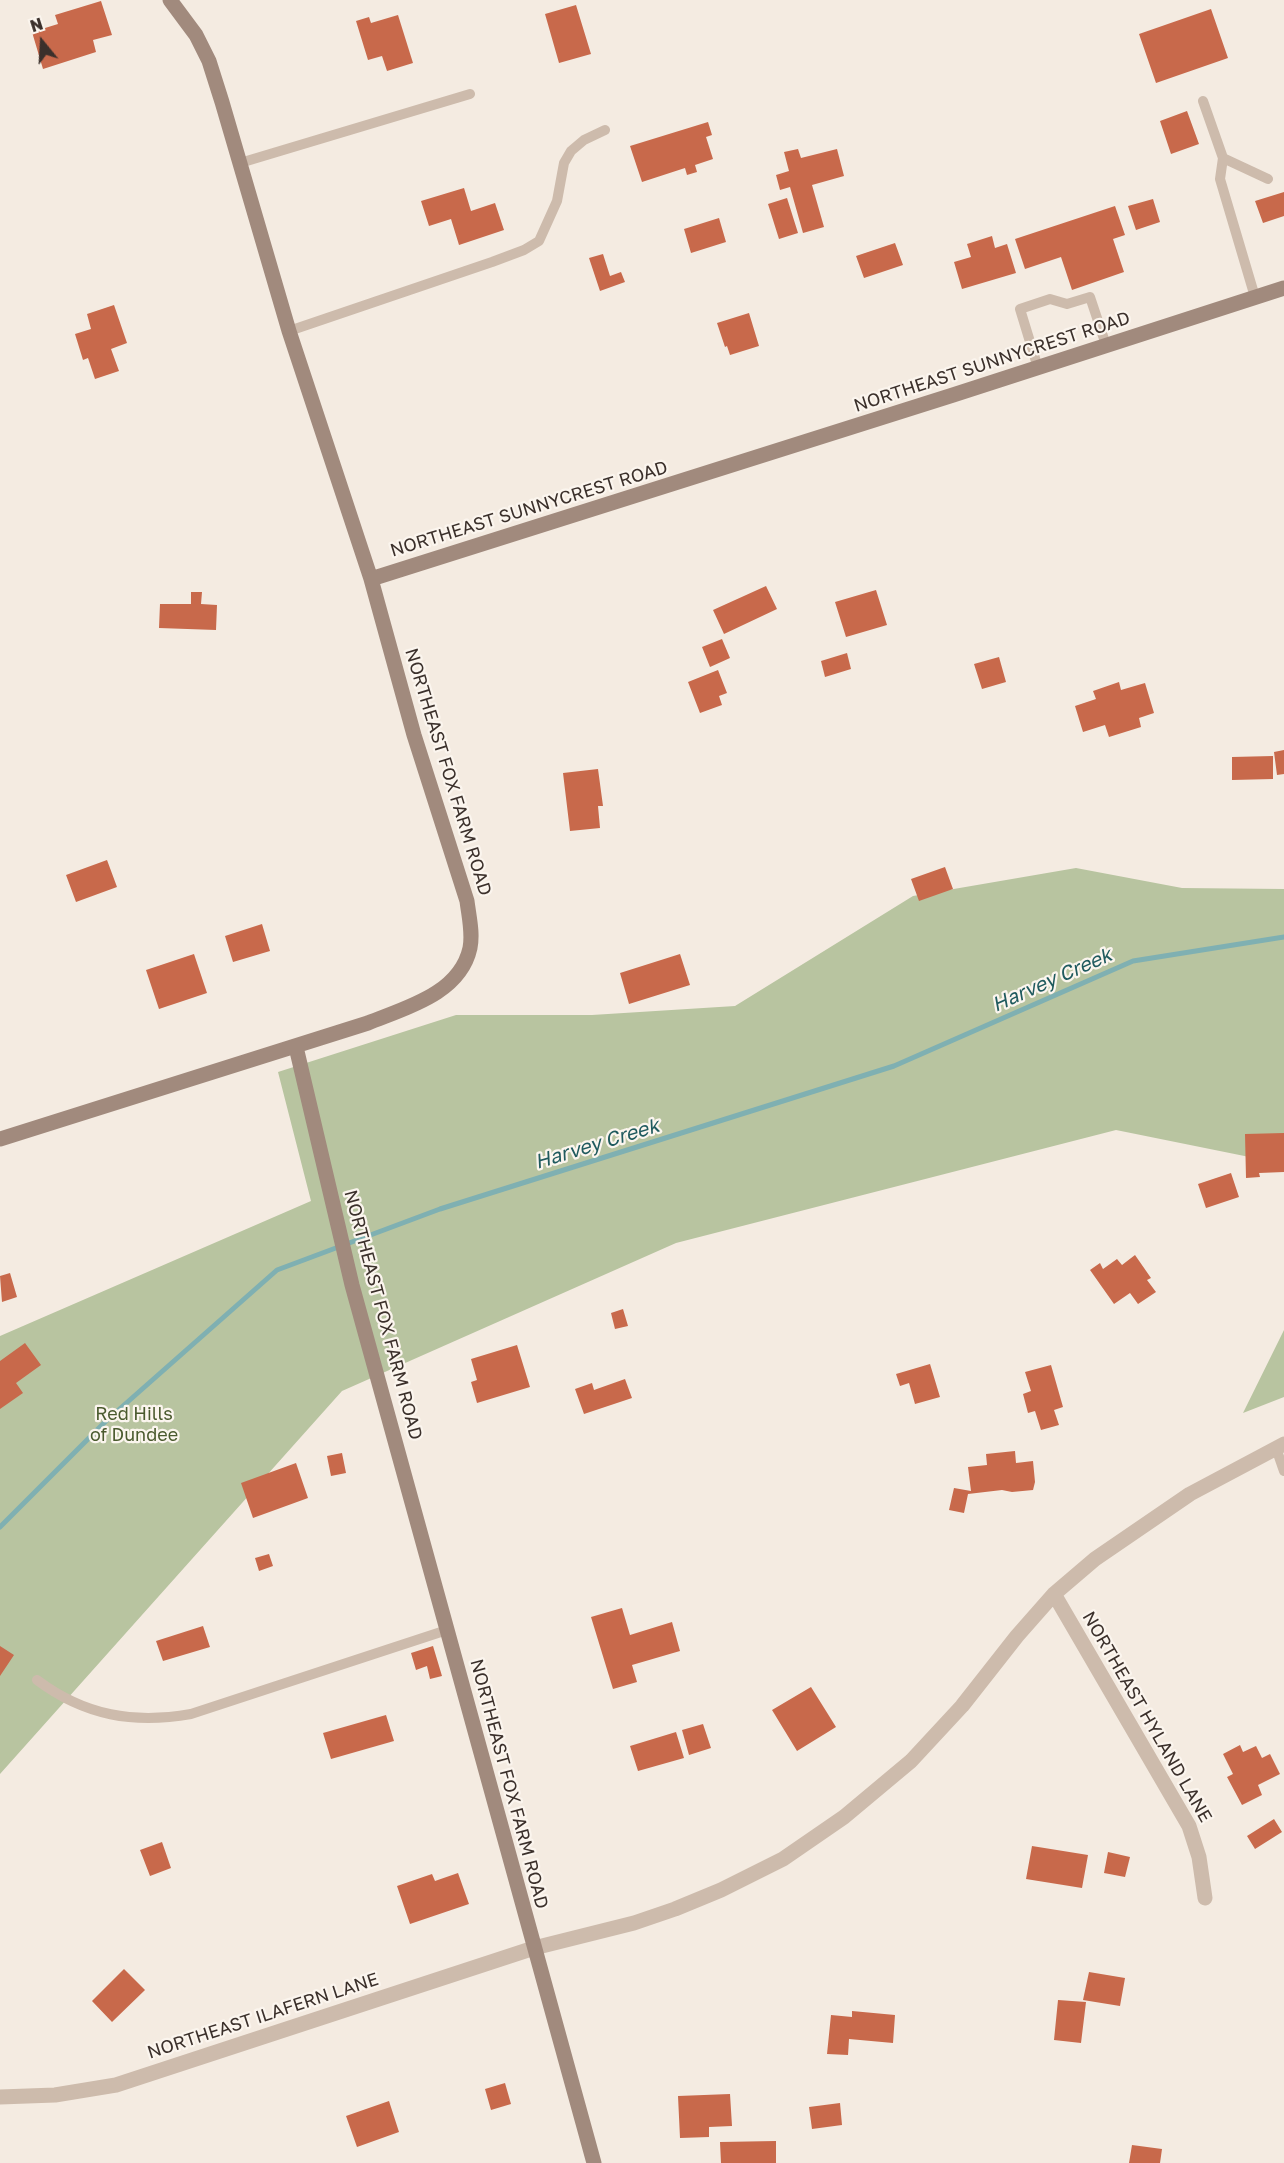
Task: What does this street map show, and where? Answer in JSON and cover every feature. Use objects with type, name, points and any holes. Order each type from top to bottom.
[{"type":"street","points":[[170,0],[196,35],[209,62],[289,331],[371,579]]},
{"type":"street","name":"NORTHEAST SUNNYCREST ROAD","points":[[371,579],[1284,288]]},
{"type":"street","name":"NORTHEAST FOX FARM ROAD","points":[[371,579],[414,735],[467,902],[471,928],[470,948],[465,964],[447,986],[419,1002],[368,1023],[296,1047],[352,1285],[594,2163]]},
{"type":"street","points":[[0,1139],[296,1047]]},
{"type":"street","name":"NORTHEAST ILAFERN LANE","points":[[0,2097],[55,2095],[116,2085],[534,1948],[634,1923],[675,1910],[721,1890],[791,1854],[844,1817],[911,1761],[962,1706],[1017,1636],[1054,1594],[1095,1559],[1190,1494],[1280,1446]]},
{"type":"street","name":"NORTHEAST HYLAND LANE","points":[[1054,1594],[1189,1826],[1199,1857],[1205,1898]]},
{"type":"lane","points":[[240,163],[470,94]]},
{"type":"lane","points":[[1203,101],[1223,158],[1220,179],[1255,297]]},
{"type":"lane","points":[[289,331],[492,262],[524,250],[539,241],[557,201],[564,163],[571,151],[584,140],[605,130]]},
{"type":"lane","points":[[1223,158],[1268,180]]},
{"type":"lane","points":[[1038,368],[1020,309],[1050,298],[1067,304],[1090,297],[1106,345]]},
{"type":"lane","points":[[1280,1446],[1284,1471]]},
{"type":"lane","points":[[37,1680],[56,1695],[81,1706],[111,1714],[161,1720],[191,1714],[447,1630]]},
{"type":"green space","name":"Red Hills of Dundee","points":[[1076,868],[1182,888],[1284,889],[1284,1164],[1116,1130],[676,1243],[342,1391],[0,1774],[0,1336],[311,1201],[278,1072],[456,1015],[592,1015],[735,1006],[913,896]]},
{"type":"green space","points":[[1284,1330],[1284,1397],[1243,1413]]},
{"type":"building","points":[[101,1],[112,35],[93,40],[96,52],[43,69],[32,32],[58,24],[55,15]]},
{"type":"building","points":[[576,5],[591,54],[559,63],[545,14]]},
{"type":"building","points":[[1211,9],[1228,58],[1156,83],[1139,34]]},
{"type":"building","points":[[398,15],[413,63],[387,71],[382,56],[368,60],[356,21],[369,17],[371,23]]},
{"type":"building","points":[[1187,111],[1199,144],[1171,154],[1160,121]]},
{"type":"building","points":[[708,122],[712,135],[706,137],[713,159],[695,165],[697,172],[687,175],[685,168],[642,182],[630,146]]},
{"type":"building","points":[[798,149],[801,158],[837,149],[844,176],[812,185],[824,227],[803,233],[790,187],[780,190],[776,175],[789,171],[784,152]]},
{"type":"building","points":[[464,188],[471,211],[495,203],[504,230],[459,245],[451,219],[429,226],[421,201]]},
{"type":"building","points":[[1284,192],[1284,216],[1263,223],[1255,201]]},
{"type":"building","points":[[787,198],[798,233],[779,239],[768,204]]},
{"type":"building","points":[[1153,199],[1160,222],[1136,230],[1128,206]]},
{"type":"building","points":[[1115,206],[1125,235],[1113,239],[1124,272],[1072,290],[1061,257],[1025,269],[1015,239]]},
{"type":"building","points":[[719,218],[726,242],[691,253],[684,229]]},
{"type":"building","points":[[992,236],[995,248],[1007,244],[1016,273],[962,289],[954,262],[971,257],[967,244]]},
{"type":"building","points":[[895,243],[903,265],[864,278],[856,256]]},
{"type":"building","points":[[603,254],[610,276],[621,272],[625,282],[600,291],[589,258]]},
{"type":"building","points":[[114,305],[127,343],[111,349],[119,371],[95,379],[88,358],[83,360],[75,334],[91,329],[87,314]]},
{"type":"building","points":[[749,313],[759,346],[730,355],[717,323]]},
{"type":"building","points":[[766,586],[777,609],[724,634],[713,610]]},
{"type":"building","points":[[876,590],[887,625],[846,637],[835,602]]},
{"type":"building","points":[[191,592],[202,592],[201,604],[217,605],[216,630],[159,628],[160,604],[191,604]]},
{"type":"building","points":[[722,639],[730,658],[710,667],[702,647]]},
{"type":"building","points":[[847,653],[851,669],[825,677],[821,661]]},
{"type":"building","points":[[999,657],[1006,682],[982,689],[974,664]]},
{"type":"building","points":[[718,670],[727,693],[719,696],[722,705],[700,713],[688,682]]},
{"type":"building","points":[[1119,682],[1121,690],[1145,683],[1154,713],[1139,718],[1141,727],[1109,737],[1105,725],[1083,732],[1075,706],[1096,699],[1093,691]]},
{"type":"building","points":[[1284,750],[1284,774],[1277,775],[1274,752]]},
{"type":"building","points":[[1273,756],[1273,779],[1232,780],[1232,757]]},
{"type":"building","points":[[598,769],[603,806],[598,806],[600,828],[570,831],[563,773]]},
{"type":"building","points":[[107,860],[117,887],[76,902],[66,875]]},
{"type":"building","points":[[945,867],[953,889],[919,901],[911,879]]},
{"type":"building","points":[[262,924],[270,951],[233,962],[225,936]]},
{"type":"building","points":[[194,954],[207,993],[159,1009],[146,970]]},
{"type":"building","points":[[680,954],[690,985],[629,1004],[620,973]]},
{"type":"building","points":[[1284,1133],[1284,1172],[1259,1173],[1260,1177],[1246,1178],[1245,1134]]},
{"type":"building","points":[[1231,1173],[1239,1197],[1206,1208],[1198,1184]]},
{"type":"building","points":[[1135,1255],[1151,1278],[1147,1280],[1156,1292],[1138,1304],[1130,1293],[1114,1304],[1090,1270],[1100,1263],[1103,1269],[1117,1259],[1122,1265]]},
{"type":"building","points":[[10,1273],[17,1297],[2,1302],[0,1276]]},
{"type":"building","points":[[623,1309],[628,1326],[615,1329],[611,1313]]},
{"type":"building","points":[[25,1343],[41,1365],[16,1383],[23,1393],[0,1409],[0,1361]]},
{"type":"building","points":[[517,1345],[530,1387],[477,1403],[471,1382],[477,1380],[471,1359]]},
{"type":"building","points":[[930,1364],[940,1397],[915,1404],[909,1383],[900,1386],[896,1374]]},
{"type":"building","points":[[1051,1365],[1063,1407],[1054,1410],[1059,1425],[1041,1430],[1035,1411],[1028,1413],[1023,1394],[1031,1391],[1025,1372]]},
{"type":"building","points":[[625,1379],[632,1398],[584,1414],[575,1389],[592,1383],[594,1390]]},
{"type":"building","points":[[1015,1451],[1016,1463],[1033,1461],[1035,1482],[1033,1490],[1012,1492],[1002,1490],[968,1494],[964,1513],[949,1510],[954,1488],[971,1491],[968,1467],[987,1465],[986,1454]]},
{"type":"building","points":[[342,1453],[346,1473],[331,1476],[327,1456]]},
{"type":"building","points":[[296,1463],[308,1498],[253,1518],[241,1483]]},
{"type":"building","points":[[269,1554],[273,1566],[259,1571],[255,1558]]},
{"type":"building","points":[[622,1608],[630,1635],[672,1622],[680,1651],[632,1665],[637,1682],[613,1689],[591,1617]]},
{"type":"building","points":[[203,1626],[210,1647],[163,1661],[156,1641]]},
{"type":"building","points":[[0,1646],[14,1655],[0,1676]]},
{"type":"building","points":[[433,1646],[442,1676],[430,1679],[427,1666],[416,1670],[411,1653]]},
{"type":"building","points":[[811,1687],[836,1727],[797,1751],[772,1710]]},
{"type":"building","points":[[386,1715],[394,1741],[331,1759],[323,1733]]},
{"type":"building","points":[[703,1724],[711,1748],[689,1755],[682,1730]]},
{"type":"building","points":[[676,1732],[684,1758],[638,1771],[630,1746]]},
{"type":"building","points":[[1240,1745],[1243,1752],[1256,1746],[1262,1758],[1270,1754],[1280,1774],[1258,1785],[1262,1795],[1242,1805],[1227,1777],[1233,1774],[1223,1754]]},
{"type":"building","points":[[1274,1819],[1282,1832],[1255,1849],[1247,1836]]},
{"type":"building","points":[[162,1842],[171,1868],[150,1876],[140,1850]]},
{"type":"building","points":[[1032,1846],[1088,1855],[1082,1888],[1026,1879]]},
{"type":"building","points":[[1108,1852],[1130,1857],[1125,1877],[1104,1873]]},
{"type":"building","points":[[458,1873],[469,1904],[410,1924],[397,1886],[432,1874],[435,1881]]},
{"type":"building","points":[[124,1969],[145,1990],[112,2022],[92,2001]]},
{"type":"building","points":[[1089,1972],[1125,1978],[1120,2006],[1083,2000]]},
{"type":"building","points":[[1058,2000],[1086,2002],[1081,2043],[1054,2040]]},
{"type":"building","points":[[852,2011],[895,2015],[893,2043],[849,2039],[848,2055],[827,2054],[831,2015],[852,2017]]},
{"type":"building","points":[[505,2083],[511,2104],[491,2110],[485,2089]]},
{"type":"building","points":[[730,2094],[732,2126],[709,2127],[709,2137],[680,2138],[678,2096]]},
{"type":"building","points":[[389,2101],[399,2132],[357,2147],[346,2116]]},
{"type":"building","points":[[840,2103],[842,2125],[812,2129],[809,2107]]},
{"type":"building","points":[[776,2141],[776,2163],[721,2163],[720,2142]]},
{"type":"building","points":[[1132,2145],[1162,2149],[1160,2163],[1129,2163]]},
{"type":"waterway","name":"Harvey Creek","points":[[0,1527],[106,1421],[277,1270],[440,1209],[894,1066],[1133,961],[1284,937]]}]
